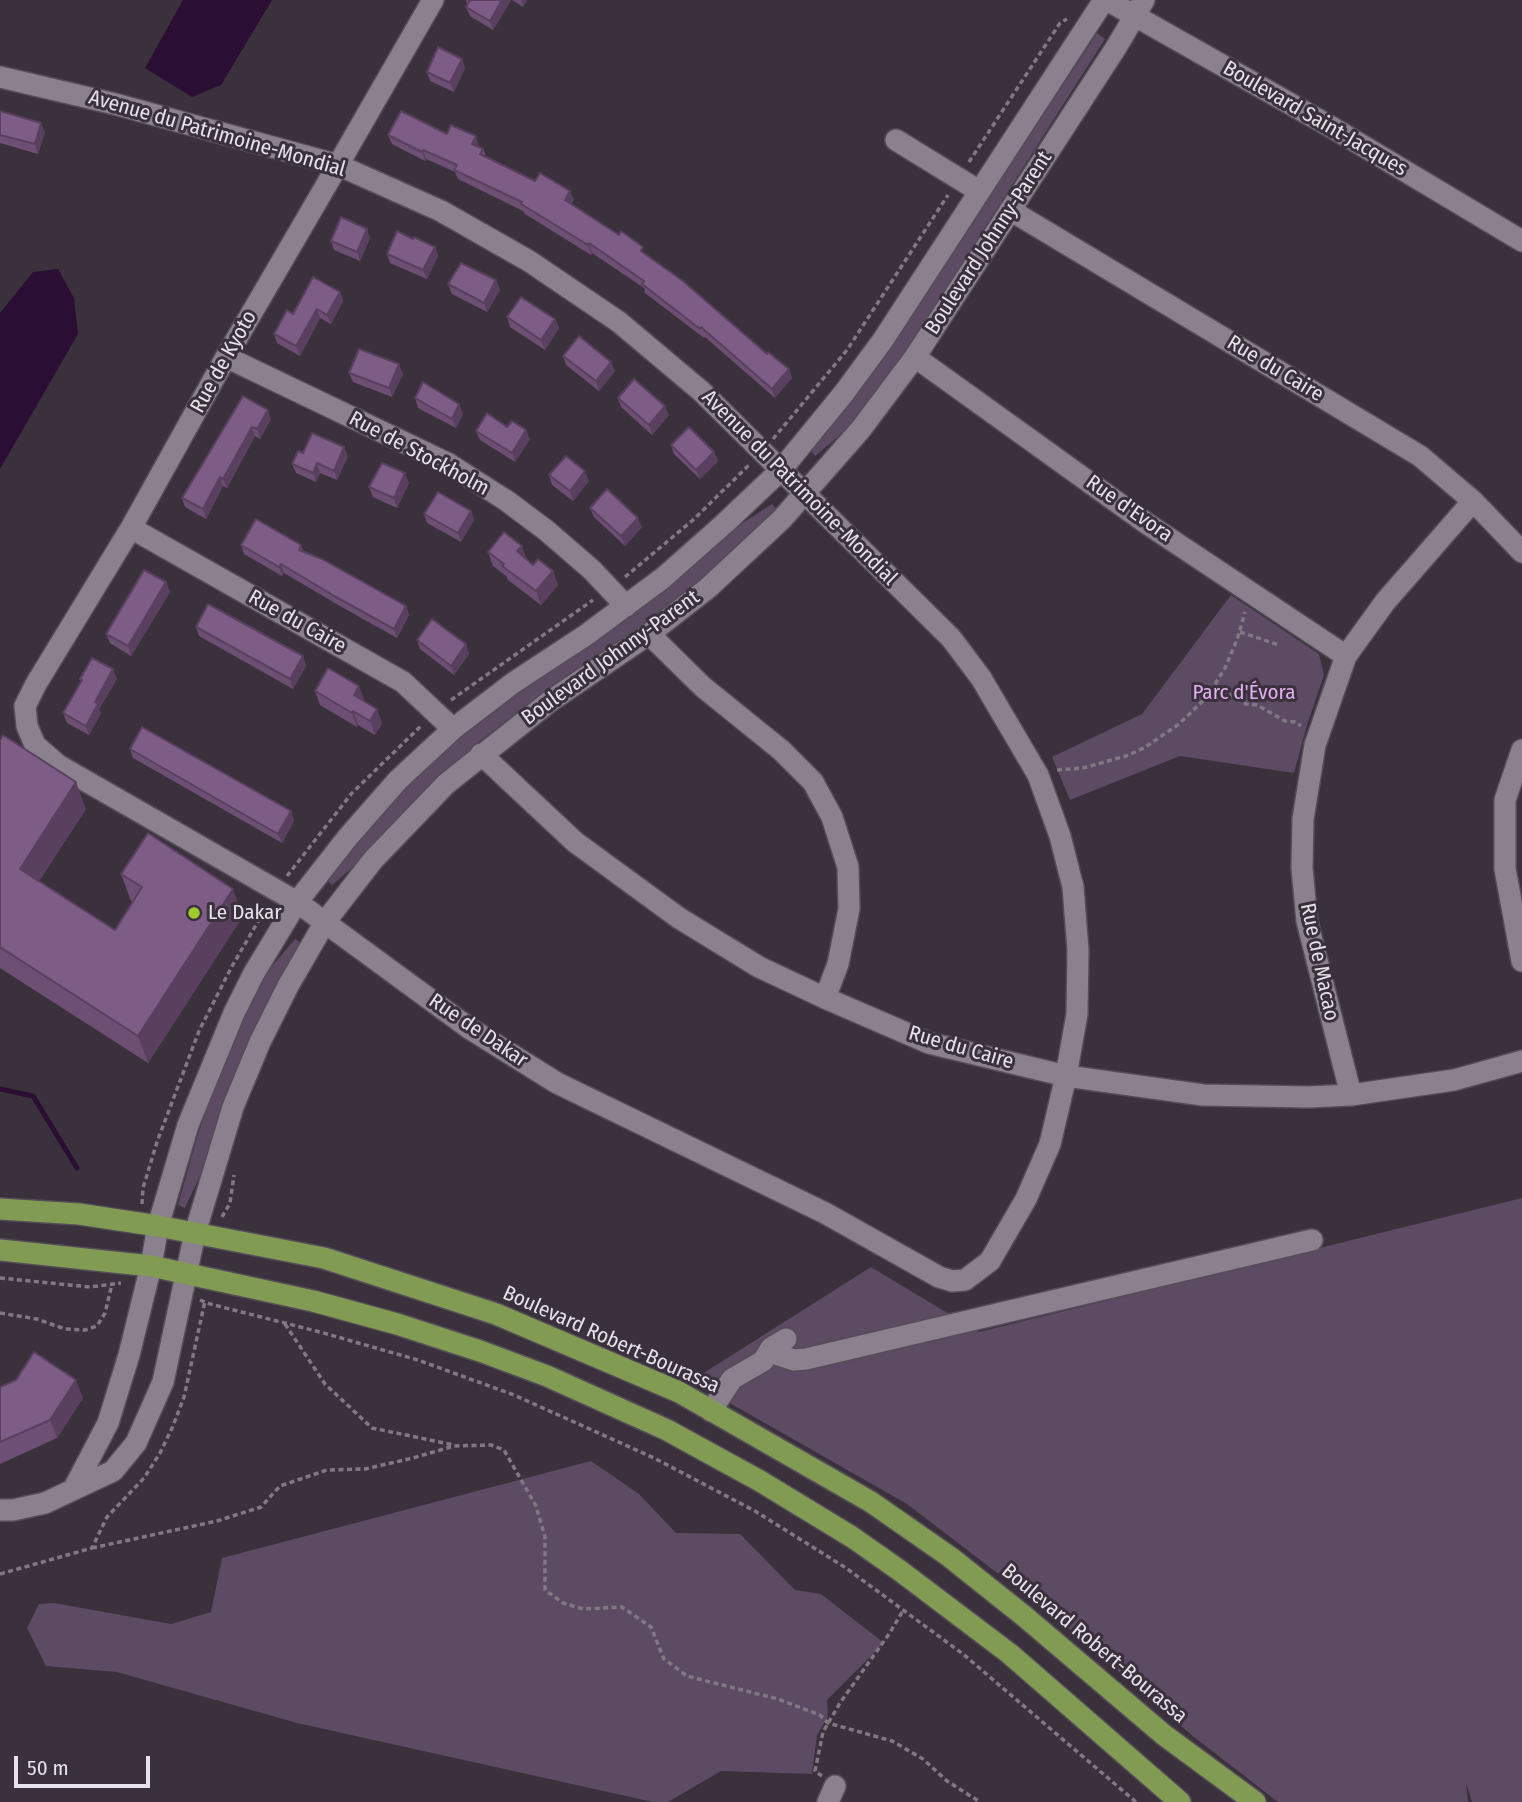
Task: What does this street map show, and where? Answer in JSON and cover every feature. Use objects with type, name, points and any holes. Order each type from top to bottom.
[{"type":"highway","name":"Boulevard Robert-Bourassa","points":[[0,1209],[79,1214],[158,1226],[324,1258],[496,1314],[679,1392],[871,1502],[950,1557],[1164,1735],[1255,1802]]},
{"type":"highway","points":[[0,1250],[151,1266],[313,1301],[456,1343],[547,1376],[667,1430],[760,1481],[852,1537],[966,1618],[1180,1802]]},
{"type":"street","name":"Rue de Kyoto","points":[[29,731],[25,706],[36,684],[131,528],[226,357],[433,0]]},
{"type":"street","name":"Boulevard Saint-Jacques","points":[[1106,0],[1140,7],[1333,128],[1522,241]]},
{"type":"street","name":"Boulevard Johnny-Parent","points":[[74,1488],[108,1423],[130,1355],[158,1226],[188,1125],[233,1013],[297,902],[348,837],[398,780],[453,729],[513,683],[663,578],[781,470],[883,340],[1106,0]]},
{"type":"street","name":"Boulevard Johnny-Parent","points":[[0,1510],[45,1503],[113,1471],[136,1443],[163,1382],[195,1233],[233,1107],[260,1042],[325,922],[373,860],[411,818],[481,754],[549,702],[649,634],[750,550],[862,429],[915,357],[1140,7]]},
{"type":"street","name":"Avenue du Patrimoine-Mondial","points":[[0,77],[115,104],[338,165],[452,217],[529,261],[619,322],[701,391],[951,638],[981,678],[1038,775],[1060,836],[1073,887],[1078,950],[1077,1014],[1050,1144],[1026,1199],[990,1261],[965,1280]]},
{"type":"street","points":[[896,140],[979,191]]},
{"type":"street","name":"Rue du Caire","points":[[1010,210],[1420,456],[1473,501],[1522,552]]},
{"type":"street","name":"Rue de Stockholm","points":[[226,357],[449,464],[507,501],[547,531],[592,570],[626,606]]},
{"type":"street","name":"Rue d'Evora","points":[[915,357],[1146,523],[1346,656]]},
{"type":"street","name":"Rue de Macao","points":[[1351,1095],[1307,921],[1302,868],[1303,819],[1318,736],[1346,656],[1385,602],[1473,501]]},
{"type":"street","name":"Rue du Caire","points":[[131,528],[403,682],[453,729]]},
{"type":"street","points":[[649,634],[703,687],[781,750],[813,782],[832,817],[848,866],[849,909],[838,964],[825,998]]},
{"type":"street","points":[[9,748],[29,731]]},
{"type":"street","name":"Rue de Dakar","points":[[29,731],[35,745],[58,765],[297,902],[469,1028],[557,1083],[825,1213],[939,1277],[952,1281],[965,1280]]},
{"type":"street","points":[[1522,750],[1505,800],[1505,869],[1522,961]]},
{"type":"street","name":"Rue du Caire","points":[[481,754],[575,842],[679,918],[759,967],[929,1043],[1066,1076],[1203,1094],[1309,1097],[1351,1095],[1454,1080],[1522,1061]]},
{"type":"street","points":[[710,1410],[732,1379],[763,1361],[777,1346],[794,1360],[806,1359],[1312,1240]]},
{"type":"path","points":[[1055,770],[1083,768],[1144,748],[1193,712],[1215,685],[1231,655],[1251,593]]},
{"type":"path","points":[[1240,632],[1279,645]]},
{"type":"path","points":[[1215,685],[1246,704],[1257,705],[1318,736]]},
{"type":"path","points":[[222,1215],[230,1203],[236,1164]]},
{"type":"path","points":[[142,1203],[143,1188]]},
{"type":"path","points":[[0,1278],[90,1287],[121,1283]]},
{"type":"path","points":[[0,1313],[37,1319],[65,1329],[85,1330],[97,1326],[105,1313],[113,1279]]},
{"type":"path","points":[[204,1309],[206,1300],[418,1360],[514,1395],[654,1458],[755,1511],[904,1609],[1019,1700],[1136,1802]]},
{"type":"path","points":[[284,1323],[325,1384],[372,1428],[454,1446],[491,1445],[504,1450],[536,1506],[544,1537],[545,1591],[563,1603],[583,1609],[622,1608],[651,1627],[664,1659],[687,1676],[778,1699],[820,1715],[828,1723],[892,1741],[923,1759],[947,1781],[980,1802]]},
{"type":"path","points":[[92,1548],[217,1521],[261,1507],[280,1486],[327,1470],[365,1469],[454,1446]]},
{"type":"path","points":[[831,1794],[815,1772],[823,1732],[904,1609]]},
{"type":"green space","points":[[1097,33],[1105,39],[912,342],[860,413],[839,436],[815,456],[810,450],[879,363]]},
{"type":"green space","points":[[772,504],[776,509],[689,590],[642,626],[540,695],[480,741],[424,791],[353,867],[332,885],[327,880],[408,785],[493,710],[630,617],[738,526]]},
{"type":"green space","name":"Parc d'Évora","points":[[1231,595],[1319,654],[1324,675],[1294,773],[1180,756],[1070,800],[1052,757],[1142,714]]},
{"type":"green space","points":[[295,939],[301,943],[273,991],[246,1047],[199,1178],[185,1208],[178,1205],[218,1075],[241,1022],[268,971]]},
{"type":"green space","points":[[1522,1198],[1522,1802],[1472,1802],[1466,1783],[1468,1802],[1278,1802],[1194,1737],[1064,1624],[907,1504],[691,1381],[871,1267],[979,1332]]},
{"type":"green space","points":[[591,1461],[639,1494],[676,1533],[740,1534],[795,1590],[821,1594],[884,1643],[827,1700],[828,1717],[817,1735],[812,1774],[721,1771],[668,1802],[653,1802],[297,1723],[117,1672],[46,1666],[27,1628],[39,1604],[54,1603],[171,1624],[211,1612],[222,1558]]},
{"type":"shaded area","points":[[183,0],[272,0],[221,85],[192,97],[145,68]]},
{"type":"shaded area","points":[[58,269],[74,298],[78,334],[0,469],[0,313],[33,272]]},
{"type":"building","points":[[469,0],[502,0],[490,21],[466,7]]},
{"type":"building","points":[[438,47],[462,59],[450,83],[427,72]]},
{"type":"building","points":[[0,111],[41,123],[35,144],[0,135]]},
{"type":"building","points":[[401,111],[447,134],[451,125],[476,136],[472,144],[483,149],[480,154],[535,181],[540,173],[570,191],[565,200],[619,235],[621,231],[643,247],[641,251],[683,281],[767,354],[768,352],[789,369],[772,389],[701,327],[700,329],[642,284],[644,281],[589,243],[588,245],[521,204],[522,202],[454,170],[457,165],[388,135]]},
{"type":"building","points":[[341,217],[367,229],[357,252],[331,241]]},
{"type":"building","points":[[397,231],[435,247],[423,270],[387,254]]},
{"type":"building","points":[[461,263],[496,280],[484,303],[448,284]]},
{"type":"building","points":[[313,277],[340,292],[327,315],[317,309],[296,346],[274,334],[287,310],[293,314]]},
{"type":"building","points":[[521,297],[555,319],[541,340],[507,317]]},
{"type":"building","points":[[579,336],[611,362],[596,381],[563,356]]},
{"type":"building","points":[[359,349],[399,364],[389,388],[349,373]]},
{"type":"building","points":[[634,379],[665,406],[649,425],[618,398]]},
{"type":"building","points":[[423,382],[459,404],[452,419],[415,398]]},
{"type":"building","points":[[243,396],[268,410],[257,429],[252,427],[203,509],[182,498]]},
{"type":"building","points":[[487,413],[507,427],[512,421],[526,430],[512,453],[476,431]]},
{"type":"building","points":[[689,427],[714,452],[696,470],[671,445]]},
{"type":"building","points":[[312,433],[344,447],[334,471],[317,463],[313,473],[292,464],[298,451],[303,453]]},
{"type":"building","points":[[566,456],[585,471],[570,491],[549,475]]},
{"type":"building","points":[[382,463],[405,473],[394,498],[369,487]]},
{"type":"building","points":[[607,489],[638,518],[621,536],[590,508]]},
{"type":"building","points":[[438,492],[471,511],[458,533],[424,514]]},
{"type":"building","points":[[256,519],[301,545],[299,550],[322,559],[406,606],[394,629],[281,564],[279,567],[241,545]]},
{"type":"building","points":[[504,532],[522,546],[517,551],[533,565],[538,559],[553,571],[536,591],[488,552]]},
{"type":"building","points":[[144,570],[166,582],[128,646],[106,634]]},
{"type":"building","points":[[208,604],[303,656],[290,679],[196,627]]},
{"type":"building","points":[[432,619],[466,644],[451,666],[417,640]]},
{"type":"building","points":[[92,658],[113,669],[95,702],[98,704],[86,726],[63,713]]},
{"type":"building","points":[[328,668],[359,686],[354,695],[377,709],[370,721],[315,691]]},
{"type":"building","points":[[142,727],[291,811],[278,834],[130,749]]},
{"type":"building","name":"Le Dakar","points":[[3,735],[76,782],[20,869],[115,930],[142,887],[121,874],[148,833],[233,889],[138,1036],[0,947],[0,740]]},
{"type":"building","points":[[34,1352],[76,1380],[50,1420],[0,1442],[0,1387],[16,1380]]},
{"type":"waterway","points":[[0,1089],[33,1096],[77,1168]]},
{"type":"place","name":"Le Dakar","points":[[194,913]]}]
